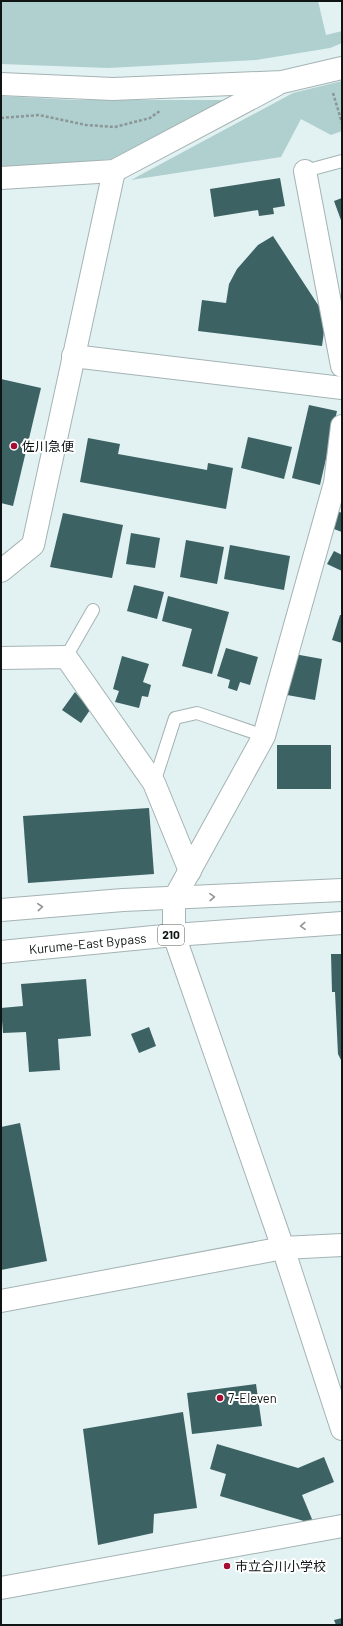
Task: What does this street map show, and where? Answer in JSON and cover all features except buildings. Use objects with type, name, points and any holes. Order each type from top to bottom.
[{"type":"main road","points":[[1,84],[113,89],[282,82],[334,70]]},
{"type":"main road","points":[[1,178],[114,171],[282,82]]},
{"type":"main road","points":[[1,571],[33,545],[114,171]]},
{"type":"main road","points":[[306,171],[342,366]]},
{"type":"main road","points":[[73,356],[342,388]]},
{"type":"main road","points":[[342,426],[335,483],[264,736],[174,899],[174,935],[283,1248],[342,1429]]},
{"type":"main road","points":[[1,658],[66,657],[154,783],[190,871]]},
{"type":"main road","points":[[1,910],[123,900],[174,899],[342,890]]},
{"type":"main road","name":"Kurume-East Bypass","points":[[1,952],[174,935],[342,923]]},
{"type":"main road","points":[[1,1301],[283,1248],[342,1245]]},
{"type":"main road","points":[[1,1588],[342,1526]]},
{"type":"lane","points":[[306,171],[342,161]]},
{"type":"lane","points":[[66,657],[93,610]]},
{"type":"lane","points":[[154,783],[175,718],[197,713],[264,736]]},
{"type":"path","points":[[334,70],[342,123]]},
{"type":"path","points":[[1,118],[39,115],[86,125],[115,126],[150,118],[167,106]]},
{"type":"shaded area","points":[[1,1],[318,1],[326,35],[342,31],[342,43],[330,48],[256,60],[108,68],[1,64]]},
{"type":"shaded area","points":[[342,81],[342,131],[331,135],[301,119],[281,157],[131,180],[293,93]]},
{"type":"shaded area","points":[[1,96],[75,100],[233,100],[111,159],[1,171]]},
{"type":"place","name":"佐川急便","points":[[14,446]]},
{"type":"place","name":"7-Eleven","points":[[220,1398]]},
{"type":"place","name":"市立合川小学校","points":[[227,1566]]}]
